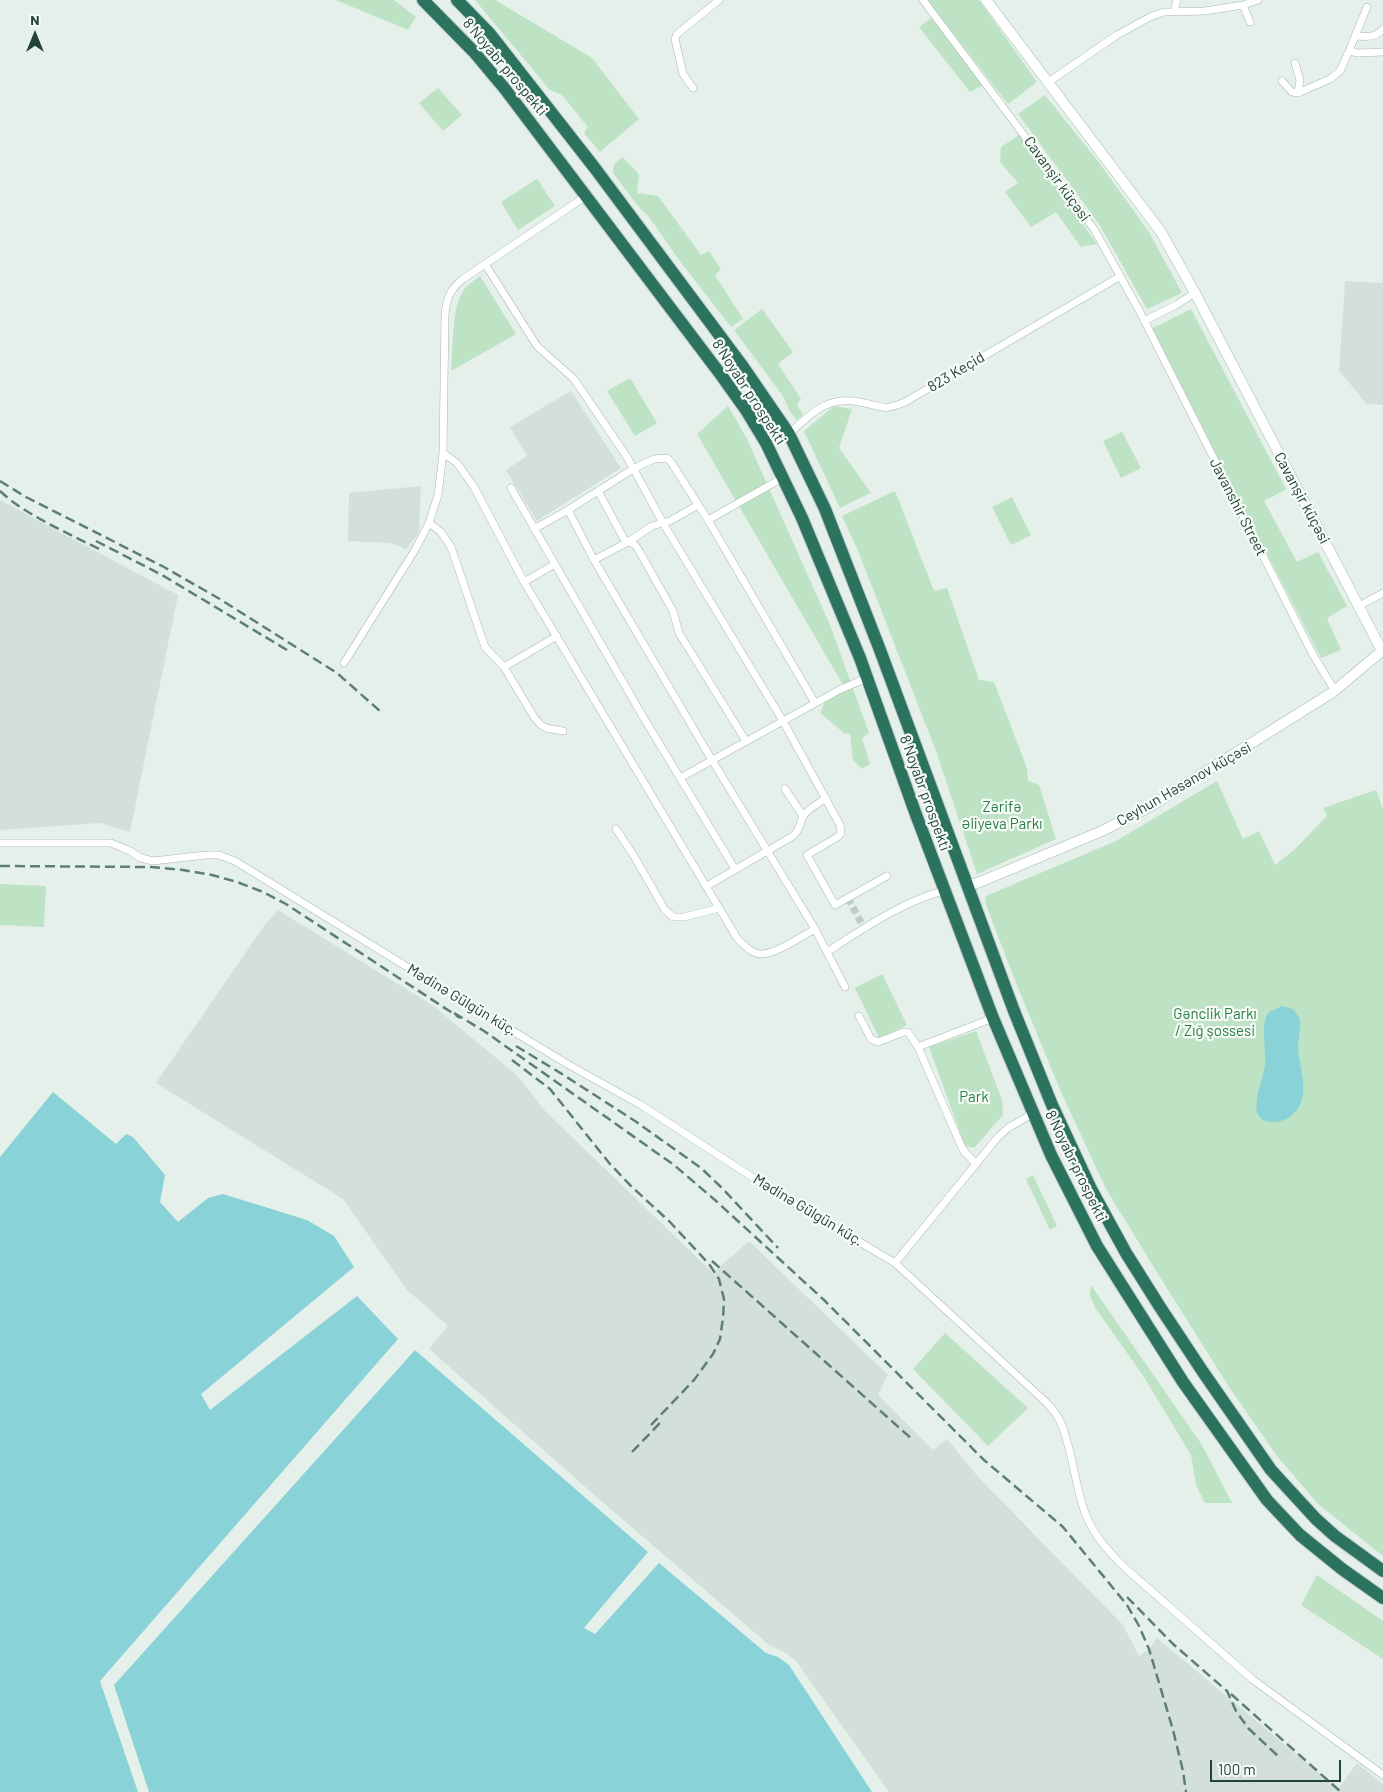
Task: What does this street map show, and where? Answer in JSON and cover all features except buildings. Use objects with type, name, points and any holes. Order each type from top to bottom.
[{"type":"highway","name":"8 Noyabr prospekti","points":[[423,0],[474,52],[505,89],[726,382],[751,419],[784,477],[802,518],[867,678],[944,891],[993,1018],[1032,1114],[1071,1196],[1107,1263],[1183,1382],[1252,1482],[1266,1500],[1300,1535],[1342,1569],[1383,1598]]},
{"type":"highway","name":"8 Noyabr prospekti","points":[[457,0],[490,34],[572,138],[742,364],[789,434],[825,509],[880,650],[1014,1011],[1052,1105],[1079,1164],[1126,1253],[1203,1372],[1271,1470],[1316,1519],[1335,1536],[1383,1571]]},
{"type":"highway","points":[[944,891],[967,886]]},
{"type":"street","points":[[693,88],[683,74],[675,39],[677,34],[719,0]]},
{"type":"street","name":"Cavanşir küçəsi","points":[[923,0],[1094,229],[1144,321]]},
{"type":"street","name":"Cavanşir küçəsi","points":[[986,0],[1161,232],[1383,650]]},
{"type":"street","points":[[1174,11],[1177,0]]},
{"type":"street","points":[[1047,83],[1117,35],[1150,17],[1164,12],[1205,11],[1230,3],[1243,5],[1258,0]]},
{"type":"street","points":[[1243,5],[1250,22]]},
{"type":"street","points":[[1282,81],[1292,92],[1298,93],[1330,79],[1340,71],[1367,7]]},
{"type":"street","points":[[1355,36],[1370,37],[1383,29]]},
{"type":"street","points":[[1349,51],[1358,53],[1383,52]]},
{"type":"street","points":[[1295,63],[1300,80],[1298,93]]},
{"type":"street","points":[[344,662],[415,550],[429,523],[438,495],[443,453],[446,305],[448,294],[455,285],[586,196]]},
{"type":"street","points":[[485,264],[537,346],[574,379],[627,457],[663,523],[783,721],[826,798],[840,825],[841,833],[839,836],[807,854],[836,905],[888,876]]},
{"type":"street","name":"823 Keçid","points":[[789,434],[815,410],[834,401],[860,402],[884,409],[905,402],[1119,277]]},
{"type":"street","points":[[1144,321],[1176,305],[1194,293]]},
{"type":"street","name":"Javanshir Street","points":[[1144,321],[1312,653],[1335,691]]},
{"type":"street","points":[[443,453],[457,463],[474,487],[524,582],[741,943],[756,953],[761,954],[775,951],[815,929]]},
{"type":"street","points":[[534,529],[633,469],[654,459],[667,458],[708,520],[815,703]]},
{"type":"street","points":[[708,520],[784,477]]},
{"type":"street","points":[[511,488],[642,715],[735,869]]},
{"type":"street","points":[[598,491],[624,539],[638,549],[673,611],[679,634],[746,741]]},
{"type":"street","points":[[594,560],[628,542],[652,526],[670,521],[698,505]]},
{"type":"street","points":[[568,510],[594,560],[712,760],[815,929],[845,987]]},
{"type":"street","points":[[429,523],[446,537],[451,547],[481,638],[488,651],[504,667],[534,717],[546,728],[563,731]]},
{"type":"street","points":[[524,582],[555,564]]},
{"type":"street","points":[[1359,606],[1383,593]]},
{"type":"street","points":[[504,667],[557,636]]},
{"type":"street","name":"Ceyhun Həsənov küçəsi","points":[[967,886],[1079,841],[1145,809],[1335,691],[1383,650]]},
{"type":"street","points":[[680,778],[839,690],[867,678]]},
{"type":"street","points":[[786,790],[803,816]]},
{"type":"street","points":[[707,886],[799,831],[803,816],[826,798]]},
{"type":"street","points":[[616,829],[665,910],[673,916],[684,917],[720,908]]},
{"type":"street","name":"Mədinə Gülgün küç.","points":[[0,843],[111,844],[130,851],[141,858],[153,861],[206,855],[219,855],[234,861],[569,1065],[641,1105],[769,1188],[895,1263],[1049,1405],[1060,1420],[1066,1438],[1083,1509],[1090,1525],[1109,1552],[1252,1678],[1383,1775]]},
{"type":"street","points":[[827,952],[864,928],[929,895],[944,891]]},
{"type":"street","points":[[860,1016],[875,1042],[908,1032],[918,1047],[963,1150],[976,1164]]},
{"type":"street","points":[[918,1047],[993,1018]]},
{"type":"street","points":[[895,1263],[1008,1128],[1032,1114]]},
{"type":"shaded area","points":[[1345,281],[1383,283],[1383,405],[1367,404],[1339,371]]},
{"type":"shaded area","points":[[571,391],[621,468],[537,521],[506,470],[527,456],[510,427]]},
{"type":"shaded area","points":[[421,486],[419,533],[406,549],[391,543],[348,541],[349,493]]},
{"type":"shaded area","points":[[0,500],[178,595],[130,832],[100,823],[0,830]]},
{"type":"shaded area","points":[[278,910],[432,1005],[517,1075],[546,1112],[713,1273],[749,1241],[888,1375],[878,1395],[933,1450],[947,1439],[979,1478],[1123,1625],[1139,1656],[1149,1649],[1157,1638],[1338,1789],[1357,1763],[1383,1784],[1383,1792],[889,1792],[796,1661],[784,1652],[769,1645],[600,1500],[429,1349],[448,1326],[407,1290],[343,1199],[156,1083],[266,923]]},
{"type":"green space","points":[[336,0],[394,0],[416,17],[408,30]]},
{"type":"green space","points":[[475,0],[495,0],[592,58],[639,119],[600,152],[584,133],[588,127],[562,95],[550,90]]},
{"type":"green space","points":[[927,0],[979,0],[1037,82],[1008,104]]},
{"type":"green space","points":[[931,18],[983,85],[970,92],[919,27]]},
{"type":"green space","points":[[438,88],[462,115],[443,131],[419,103]]},
{"type":"green space","points":[[1045,95],[1097,160],[1149,232],[1182,293],[1147,309],[1099,224],[1018,114]]},
{"type":"green space","points":[[1019,135],[1097,244],[1081,247],[1056,212],[1031,227],[1005,192],[1018,183],[1000,162],[1001,147]]},
{"type":"green space","points":[[622,157],[639,174],[637,193],[658,196],[701,255],[709,251],[721,269],[715,275],[743,319],[731,327],[679,260],[649,217],[638,206],[613,173],[614,164]]},
{"type":"green space","points":[[537,179],[555,206],[518,230],[501,202]]},
{"type":"green space","points":[[480,276],[516,334],[451,371],[454,321],[458,302],[469,284]]},
{"type":"green space","points":[[762,309],[793,352],[778,364],[801,399],[797,404],[803,415],[797,420],[789,410],[783,396],[734,330]]},
{"type":"green space","points":[[1191,309],[1286,489],[1264,501],[1297,562],[1318,552],[1347,606],[1327,618],[1341,650],[1321,658],[1151,329]]},
{"type":"green space","points":[[630,378],[657,423],[635,436],[607,391]]},
{"type":"green space","points":[[728,406],[747,439],[830,625],[869,733],[862,738],[870,764],[862,769],[853,760],[850,734],[844,733],[820,713],[825,702],[846,690],[697,434]]},
{"type":"green space","points":[[834,406],[852,409],[839,448],[871,493],[840,508],[804,431]]},
{"type":"green space","points":[[1122,432],[1141,468],[1121,478],[1103,441]]},
{"type":"green space","name":"Zərifə Əliyeva Parkı","points":[[895,491],[934,591],[947,588],[979,680],[994,682],[1027,768],[1028,781],[1039,785],[1056,839],[977,874],[936,751],[859,553],[842,516]]},
{"type":"green space","points":[[1012,497],[1031,535],[1011,545],[992,507]]},
{"type":"green space","name":"Gənclik Parkı / Zığ şossesi","points":[[1217,781],[1243,839],[1259,831],[1275,865],[1295,849],[1327,816],[1323,808],[1376,790],[1383,809],[1383,1556],[1318,1504],[1277,1456],[1229,1387],[1106,1189],[1061,1092],[985,902],[986,896],[1116,841]]},
{"type":"green space","points":[[0,884],[46,886],[44,927],[0,925]]},
{"type":"green space","points":[[882,974],[907,1025],[879,1038],[855,988]]},
{"type":"green space","name":"Park","points":[[976,1031],[1002,1100],[1003,1115],[974,1148],[965,1146],[929,1047]]},
{"type":"green space","points":[[1033,1175],[1057,1226],[1050,1230],[1026,1179]]},
{"type":"green space","points":[[1091,1285],[1202,1445],[1232,1503],[1205,1503],[1196,1485],[1191,1455],[1142,1374],[1096,1309],[1090,1296]]},
{"type":"green space","points":[[945,1333],[1028,1408],[988,1446],[913,1369]]},
{"type":"green space","points":[[1317,1575],[1383,1621],[1383,1659],[1301,1605]]},
{"type":"water","points":[[1282,1006],[1293,1009],[1300,1019],[1298,1049],[1303,1091],[1299,1107],[1291,1116],[1281,1121],[1269,1122],[1260,1118],[1256,1104],[1265,1064],[1264,1024],[1269,1012]]},
{"type":"water","points":[[53,1092],[116,1144],[126,1134],[133,1137],[165,1175],[160,1202],[178,1222],[208,1198],[223,1194],[307,1220],[334,1236],[354,1267],[201,1394],[210,1410],[357,1296],[398,1339],[100,1681],[138,1792],[0,1792],[0,1157]]},
{"type":"water","points":[[415,1350],[648,1552],[584,1628],[595,1634],[659,1563],[766,1653],[778,1657],[789,1665],[872,1792],[149,1792],[114,1685]]},
{"type":"tunnel","points":[[848,898],[864,928]]},
{"type":"railway","points":[[0,481],[26,497],[164,567],[218,598],[337,673],[381,712]]},
{"type":"railway","points":[[0,491],[10,500],[35,516],[101,550]]},
{"type":"railway","points":[[96,541],[162,575],[287,650]]},
{"type":"railway","points":[[0,866],[151,867],[212,875],[237,882],[263,892],[286,904],[460,1018]]},
{"type":"railway","points":[[454,1013],[484,1031],[674,1165],[824,1300],[984,1460],[1063,1527],[1127,1605],[1139,1626],[1149,1649],[1173,1730],[1186,1792]]},
{"type":"railway","points":[[516,1046],[635,1121],[701,1168],[778,1248]]},
{"type":"railway","points":[[512,1060],[550,1089],[610,1164],[670,1222],[709,1264],[719,1279],[724,1299],[720,1339],[713,1354],[694,1380],[651,1425]]},
{"type":"railway","points":[[712,1261],[913,1440]]},
{"type":"railway","points":[[632,1452],[660,1423]]},
{"type":"railway","points":[[1127,1597],[1173,1644],[1227,1691],[1236,1711],[1248,1728],[1279,1757]]},
{"type":"railway","points":[[1231,1694],[1341,1792]]}]
